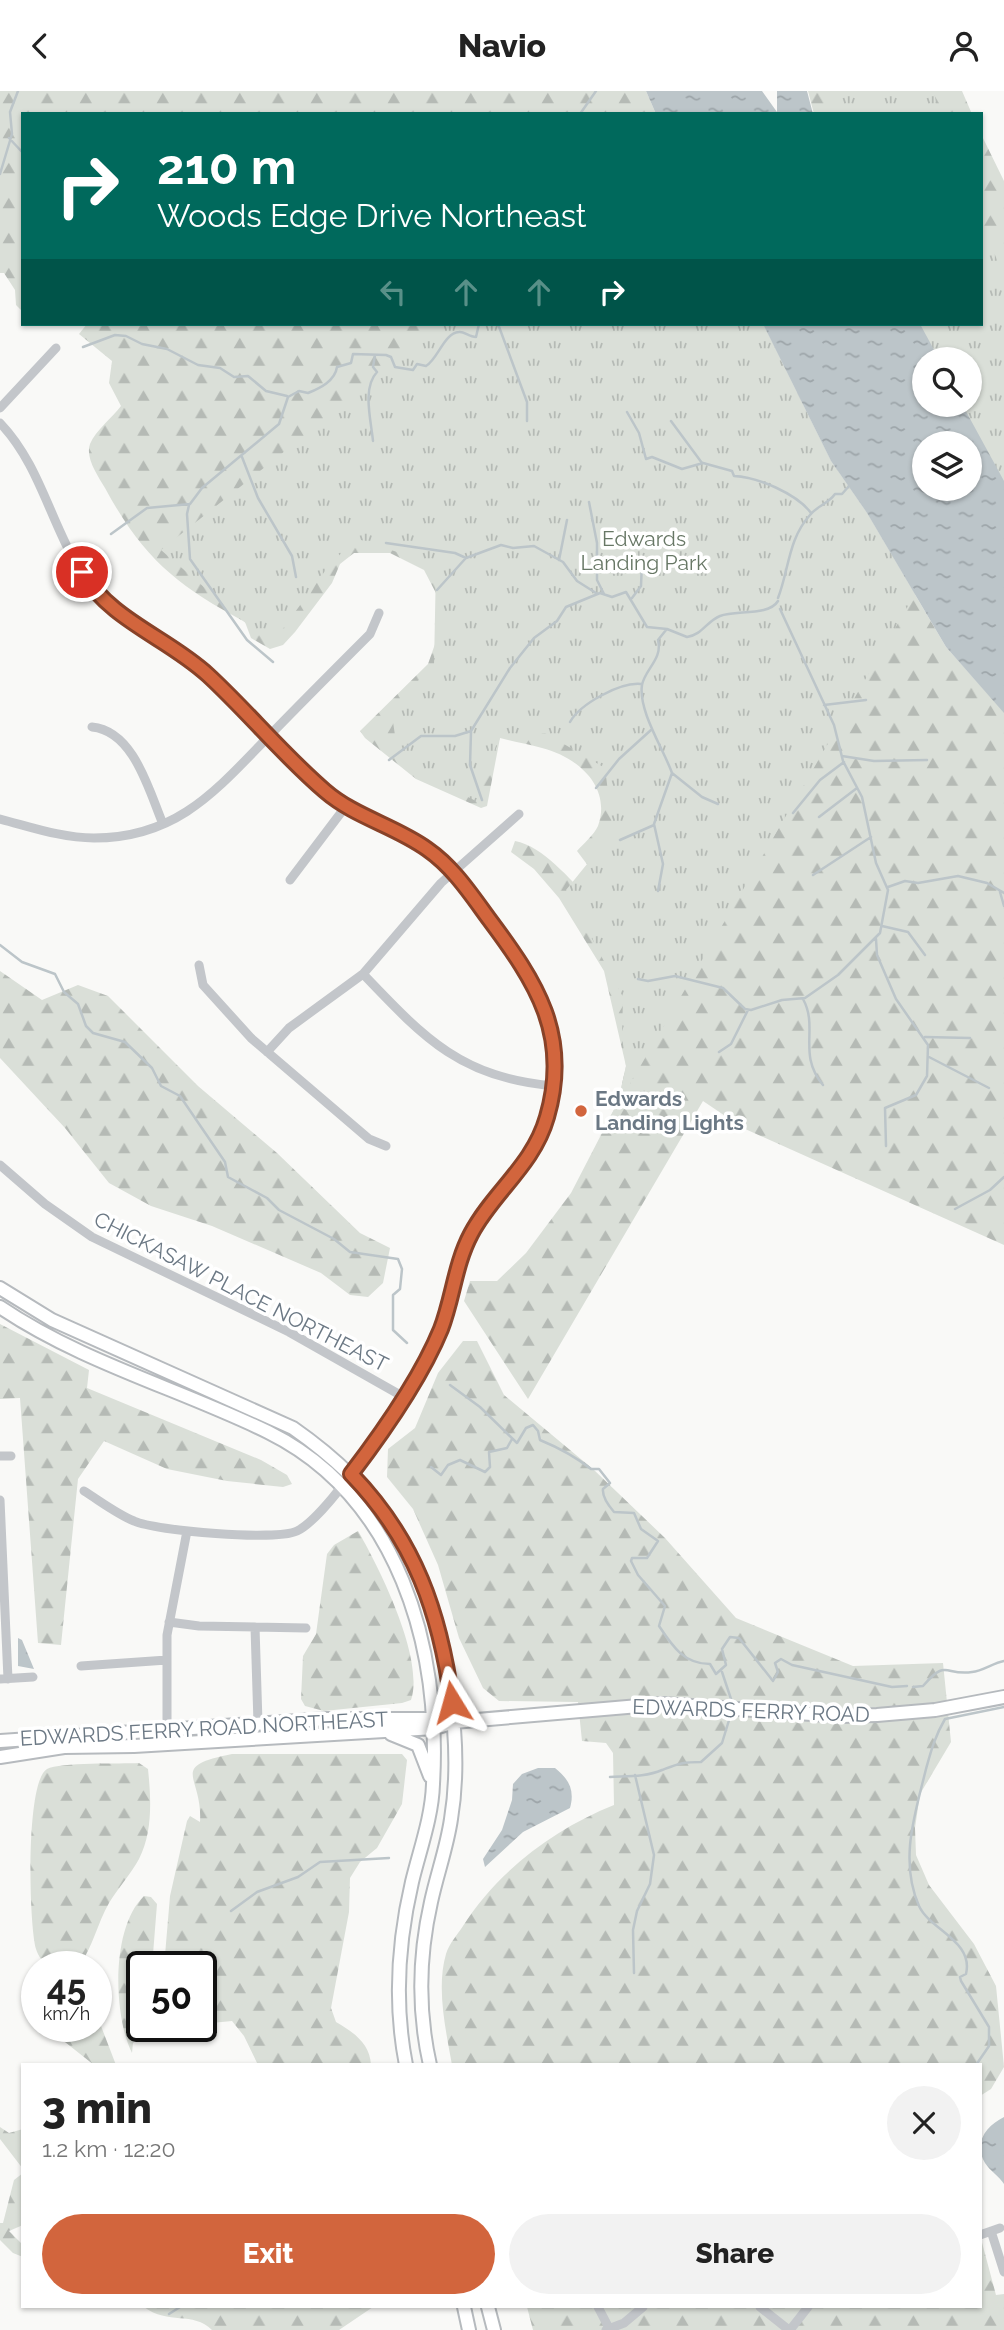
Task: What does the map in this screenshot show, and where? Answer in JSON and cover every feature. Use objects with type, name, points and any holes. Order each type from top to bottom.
[{"type":"main road","points":[[0,1288],[61,1324],[279,1421],[311,1441],[351,1474],[397,1531],[432,1603],[442,1641],[454,1722],[454,1800],[423,1951],[424,2028],[430,2063]]},
{"type":"main road","points":[[0,1307],[68,1345],[268,1433],[306,1456],[341,1486],[384,1540],[406,1584],[421,1630],[434,1723],[433,1790],[401,1944],[399,2017],[406,2063]]},
{"type":"main road","name":"EDWARDS FERRY ROAD","points":[[454,1722],[662,1704],[832,1716],[877,1715],[935,1710],[1004,1697]]},
{"type":"main road","name":"EDWARDS FERRY ROAD NORTHEAST","points":[[0,1741],[258,1723],[454,1722]]},
{"type":"main road","name":"EDWARDS FERRY ROAD NORTHEAST","points":[[0,1757],[75,1746],[166,1745],[370,1732],[434,1723]]},
{"type":"main road","points":[[370,1732],[394,1734],[418,1745],[425,1756],[433,1790]]},
{"type":"main road","points":[[464,2308],[469,2330]]},
{"type":"main road","points":[[488,2308],[494,2330]]},
{"type":"street","points":[[0,408],[56,348]]},
{"type":"street","points":[[0,423],[31,463],[76,563],[96,592],[122,615],[202,670],[326,791],[345,806],[412,840],[454,872],[535,985],[553,1039],[554,1086],[539,1140],[520,1172],[491,1204],[470,1235],[457,1269],[441,1330],[402,1396],[351,1474],[308,1524],[292,1533],[187,1531],[138,1523],[85,1491]]},
{"type":"street","points":[[0,819],[56,834],[94,838],[133,834],[163,824],[210,797],[369,634],[379,613]]},
{"type":"street","points":[[92,727],[105,728],[132,755],[163,824]]},
{"type":"street","points":[[290,880],[345,806]]},
{"type":"street","points":[[267,1052],[289,1028],[363,974],[390,947],[421,904],[519,814]]},
{"type":"street","points":[[199,965],[203,985],[267,1052],[369,1139],[386,1146]]},
{"type":"street","points":[[363,974],[417,1031],[450,1055],[487,1073],[554,1086]]},
{"type":"street","name":"CHICKASAW PLACE NORTHEAST","points":[[0,1165],[45,1204],[92,1237],[289,1332],[402,1396]]},
{"type":"street","points":[[0,1456],[11,1456]]},
{"type":"street","points":[[0,1500],[4,1679],[33,1677]]},
{"type":"street","points":[[166,1745],[169,1622],[187,1531]]},
{"type":"street","points":[[169,1622],[198,1626],[306,1628]]},
{"type":"street","points":[[255,1627],[258,1723]]},
{"type":"street","points":[[81,1667],[167,1660]]},
{"type":"street","points":[[982,2234],[995,2230],[1004,2272]]},
{"type":"street","points":[[598,2308],[608,2329],[624,2323],[642,2308]]},
{"type":"street","points":[[761,2308],[789,2330],[807,2308]]},
{"type":"green space","points":[[0,91],[646,91],[655,112],[21,112],[21,310],[16,305],[15,290],[4,273],[0,273]]},
{"type":"green space","points":[[808,91],[962,91],[971,112],[813,112]]},
{"type":"green space","points":[[823,91],[934,91],[938,112],[826,112]]},
{"type":"green space","points":[[983,138],[1004,181],[1004,481],[976,417],[982,417],[982,347],[974,347],[983,326]]},
{"type":"green space","points":[[983,225],[1004,277],[1004,595],[974,501],[982,501],[982,431],[958,431],[945,417],[982,417],[982,347],[917,347],[905,326],[983,326]]},
{"type":"green space","points":[[85,326],[764,326],[831,461],[867,513],[946,647],[1004,712],[1004,1245],[743,1128],[703,1101],[528,1399],[464,1301],[470,1281],[497,1281],[526,1253],[571,1193],[618,1102],[626,1066],[604,971],[559,898],[534,869],[511,852],[515,841],[536,849],[590,899],[589,867],[577,851],[598,826],[601,812],[596,786],[579,766],[555,752],[500,738],[487,806],[481,808],[416,779],[365,738],[360,731],[428,664],[435,644],[437,595],[424,570],[390,553],[354,553],[340,564],[332,583],[295,632],[283,645],[270,649],[251,638],[245,622],[180,582],[133,533],[91,461],[90,444],[121,406],[109,383],[112,361],[79,334]]},
{"type":"green space","name":"Edwards Landing Park","points":[[441,326],[764,326],[831,461],[867,513],[915,594],[598,1139],[618,1102],[626,1066],[622,1037],[623,997],[566,890],[613,832],[605,768],[545,733],[500,738],[476,801],[399,763],[391,708],[434,665],[436,565],[355,538],[325,571],[271,645],[161,550]]},
{"type":"green space","points":[[0,971],[42,1000],[78,985],[108,996],[198,1086],[277,1153],[360,1233],[390,1248],[383,1283],[368,1297],[350,1295],[321,1273],[212,1226],[151,1206],[109,1183],[65,1128],[0,1058]]},
{"type":"green space","points":[[0,1324],[89,1370],[87,1388],[261,1460],[287,1475],[292,1484],[283,1487],[227,1481],[167,1469],[104,1441],[78,1479],[61,1645],[38,1643],[20,1398],[0,1399]]},
{"type":"green space","points":[[463,1341],[477,1341],[504,1395],[594,1470],[665,1538],[736,1618],[853,1666],[943,1663],[951,1742],[920,1794],[915,1828],[916,1855],[929,1885],[974,1944],[996,1986],[1004,2067],[991,2089],[982,2095],[982,2063],[452,2063],[442,1995],[443,1967],[451,1943],[477,1906],[510,1870],[549,1839],[614,1805],[613,1753],[606,1743],[582,1741],[578,1702],[499,1701],[483,1688],[459,1638],[438,1565],[413,1509],[387,1477],[388,1449],[415,1428],[438,1373]]},
{"type":"green space","points":[[358,1531],[388,1589],[406,1638],[414,1682],[411,1700],[324,1711],[305,1706],[301,1699],[303,1656],[316,1634],[327,1554],[334,1545]]},
{"type":"green space","points":[[232,1754],[402,1754],[407,1760],[402,1804],[377,1848],[360,1862],[350,1878],[349,1912],[331,2008],[336,2022],[364,2044],[371,2063],[257,2063],[244,2036],[232,2021],[217,2022],[217,1951],[165,1951],[170,1896],[187,1821],[190,1816],[200,1822],[200,1806],[193,1775],[194,1769],[200,1763]]},
{"type":"green space","points":[[139,1763],[148,1769],[150,1803],[147,1838],[139,1859],[109,1903],[88,1951],[37,1951],[31,1885],[35,1799],[40,1779],[47,1769],[77,1764]]},
{"type":"green space","points":[[144,1896],[151,1897],[157,1904],[153,1951],[126,1951],[126,2037],[121,2017],[119,1972],[121,1949],[133,1910]]},
{"type":"green space","points":[[65,2042],[107,2042],[115,2063],[91,2063]]},
{"type":"green space","points":[[0,2127],[9,2133],[21,2130],[21,2166],[0,2139]]},
{"type":"green space","points":[[21,2175],[21,2226],[9,2231],[21,2243],[21,2256],[13,2253],[0,2240],[0,2223],[3,2223],[14,2180]]},
{"type":"green space","points":[[982,2242],[996,2295],[1004,2294],[1004,2330],[533,2330],[527,2308],[982,2308]]},
{"type":"green space","points":[[146,2308],[372,2308],[339,2330],[212,2330],[197,2321],[162,2316]]},
{"type":"water","points":[[646,91],[762,91],[777,112],[655,112]]},
{"type":"water","points":[[777,91],[807,91],[812,112],[777,112]]},
{"type":"water","points":[[764,326],[921,326],[932,347],[912,347],[912,417],[969,417],[977,431],[912,431],[912,501],[982,501],[982,441],[1004,481],[1004,713],[946,647],[867,513],[831,461]]},
{"type":"water","points":[[18,1638],[22,1640],[34,1669],[18,1666]]},
{"type":"water","points":[[538,1768],[555,1768],[564,1776],[571,1790],[570,1808],[523,1832],[485,1867],[483,1859],[502,1830],[512,1800],[513,1784],[522,1774]]},
{"type":"water","points":[[1004,2117],[1004,2184],[982,2156],[982,2139],[992,2125]]},
{"type":"waterway","points":[[0,174],[12,134],[10,112],[18,91]]},
{"type":"waterway","points":[[581,112],[596,91]]},
{"type":"waterway","points":[[9,138],[21,151]]},
{"type":"waterway","points":[[111,534],[147,508],[190,504],[202,488],[279,424],[288,397],[299,391],[308,393],[322,386],[330,380],[337,367],[351,363],[353,354],[386,355],[391,357],[395,367],[413,370],[417,364],[426,366],[430,363],[454,333],[461,332],[476,337],[479,326]]},
{"type":"waterway","points":[[499,326],[527,402],[527,421]]},
{"type":"waterway","points":[[83,347],[115,335],[126,336],[142,344],[167,349],[198,365],[220,368],[234,377],[248,376],[266,391],[287,396]]},
{"type":"waterway","points":[[373,441],[369,395],[372,379],[377,372],[373,367],[375,355]]},
{"type":"waterway","points":[[627,412],[639,433],[646,459],[652,457],[682,469],[703,463],[732,471],[734,476],[754,480],[787,493],[811,513]]},
{"type":"waterway","points":[[671,421],[702,463]]},
{"type":"waterway","points":[[242,457],[258,498],[292,556],[296,577]]},
{"type":"waterway","points":[[778,598],[793,544],[803,524],[816,509],[835,494],[842,494],[849,486]]},
{"type":"waterway","points":[[589,502],[597,543],[597,580],[604,594]]},
{"type":"waterway","points":[[189,505],[187,514],[190,559],[247,640],[273,662]]},
{"type":"waterway","points":[[559,560],[567,520]]},
{"type":"waterway","points":[[386,543],[455,553],[466,558],[501,545],[513,548],[534,546],[563,562],[577,581],[596,593]]},
{"type":"waterway","points":[[437,590],[465,559]]},
{"type":"waterway","points":[[632,598],[641,586],[642,561]]},
{"type":"waterway","points":[[389,760],[421,736],[455,736],[471,731],[510,668],[534,638],[557,621],[566,607],[600,593],[612,597],[626,592],[647,627],[667,629],[687,637],[697,634],[720,616],[760,611],[774,606],[778,601]]},
{"type":"waterway","points":[[638,979],[648,981],[675,976],[723,988],[745,1009],[751,1010],[782,1000],[805,998],[838,975],[880,933],[888,890],[876,863],[862,797],[843,761],[834,725],[780,609]]},
{"type":"waterway","points":[[658,891],[663,864],[654,824],[672,773],[648,718],[642,685],[658,653],[658,640],[666,630]]},
{"type":"waterway","points":[[570,722],[582,708],[601,695],[632,684],[641,684]]},
{"type":"waterway","points":[[824,705],[866,700]]},
{"type":"waterway","points":[[596,788],[619,759],[651,730]]},
{"type":"waterway","points":[[471,732],[470,765],[482,800]]},
{"type":"waterway","points":[[842,756],[874,761],[927,760]]},
{"type":"waterway","points":[[793,813],[820,780],[844,762]]},
{"type":"waterway","points":[[672,773],[702,797],[718,804]]},
{"type":"waterway","points":[[819,817],[857,788]]},
{"type":"waterway","points":[[620,840],[654,825]]},
{"type":"waterway","points":[[813,875],[871,837]]},
{"type":"waterway","points":[[888,887],[905,881],[918,883],[958,876],[987,883],[1004,893]]},
{"type":"waterway","points":[[1000,892],[1004,906]]},
{"type":"waterway","points":[[882,926],[908,932],[925,955]]},
{"type":"waterway","points":[[876,939],[877,955],[896,999],[928,1045],[927,1076],[916,1095],[885,1108],[886,1146]]},
{"type":"waterway","points":[[0,945],[22,962],[55,974],[64,992],[78,1004],[86,1026],[93,1033],[125,1042],[152,1068],[161,1086],[180,1096],[225,1162],[228,1177],[267,1198],[279,1210],[334,1239],[350,1252],[398,1259],[402,1269],[400,1289],[393,1295],[393,1330],[407,1343]]},
{"type":"waterway","points":[[803,999],[809,1020],[811,1063],[823,1085]]},
{"type":"waterway","points":[[719,1052],[731,1044],[748,1010]]},
{"type":"waterway","points":[[925,1037],[970,1038]]},
{"type":"waterway","points":[[929,1057],[989,1088]]},
{"type":"waterway","points":[[955,1209],[990,1190],[1004,1177]]},
{"type":"waterway","points":[[450,1385],[480,1407],[517,1443],[526,1428],[533,1425],[540,1440],[591,1469],[599,1469],[610,1483],[603,1492],[614,1512],[634,1513],[641,1529],[658,1541],[647,1558],[632,1558],[631,1561],[638,1575],[665,1606],[659,1626],[686,1658],[710,1664],[716,1674],[726,1665],[722,1649],[730,1637],[739,1638],[773,1681],[778,1672],[775,1663],[781,1659],[792,1665],[892,1687],[907,1686]]},
{"type":"waterway","points":[[431,1467],[441,1475],[448,1465],[460,1460],[485,1472],[490,1467],[489,1452],[507,1448],[512,1439]]},
{"type":"waterway","points":[[913,1687],[923,1686],[942,1670],[972,1672],[1004,1661]]},
{"type":"waterway","points":[[722,1672],[732,1702]]},
{"type":"waterway","points":[[977,2063],[989,2046],[989,2027],[961,1981],[960,1977],[966,1974],[964,1953],[919,1906],[910,1872],[911,1837],[926,1769],[945,1719],[1004,1707]]},
{"type":"waterway","points":[[610,1777],[643,1775],[680,1764],[701,1762],[722,1743],[730,1717]]},
{"type":"waterway","points":[[634,1973],[633,1930],[637,1911],[650,1884],[654,1855],[635,1775]]},
{"type":"waterway","points":[[231,1911],[257,1892],[298,1877],[320,1862],[389,1858]]},
{"type":"waterway","points":[[169,2314],[178,2308]]},
{"type":"place","name":"Edwards Landing Lights","points":[[581,1111]]},
{"type":"route","points":[[82,572],[108,604],[202,670],[326,791],[345,806],[427,849],[454,872],[526,968],[549,1020],[555,1062],[554,1086],[539,1140],[520,1172],[491,1204],[470,1235],[457,1269],[441,1330],[374,1443],[351,1474],[386,1515],[418,1570],[438,1624],[452,1702]]}]
